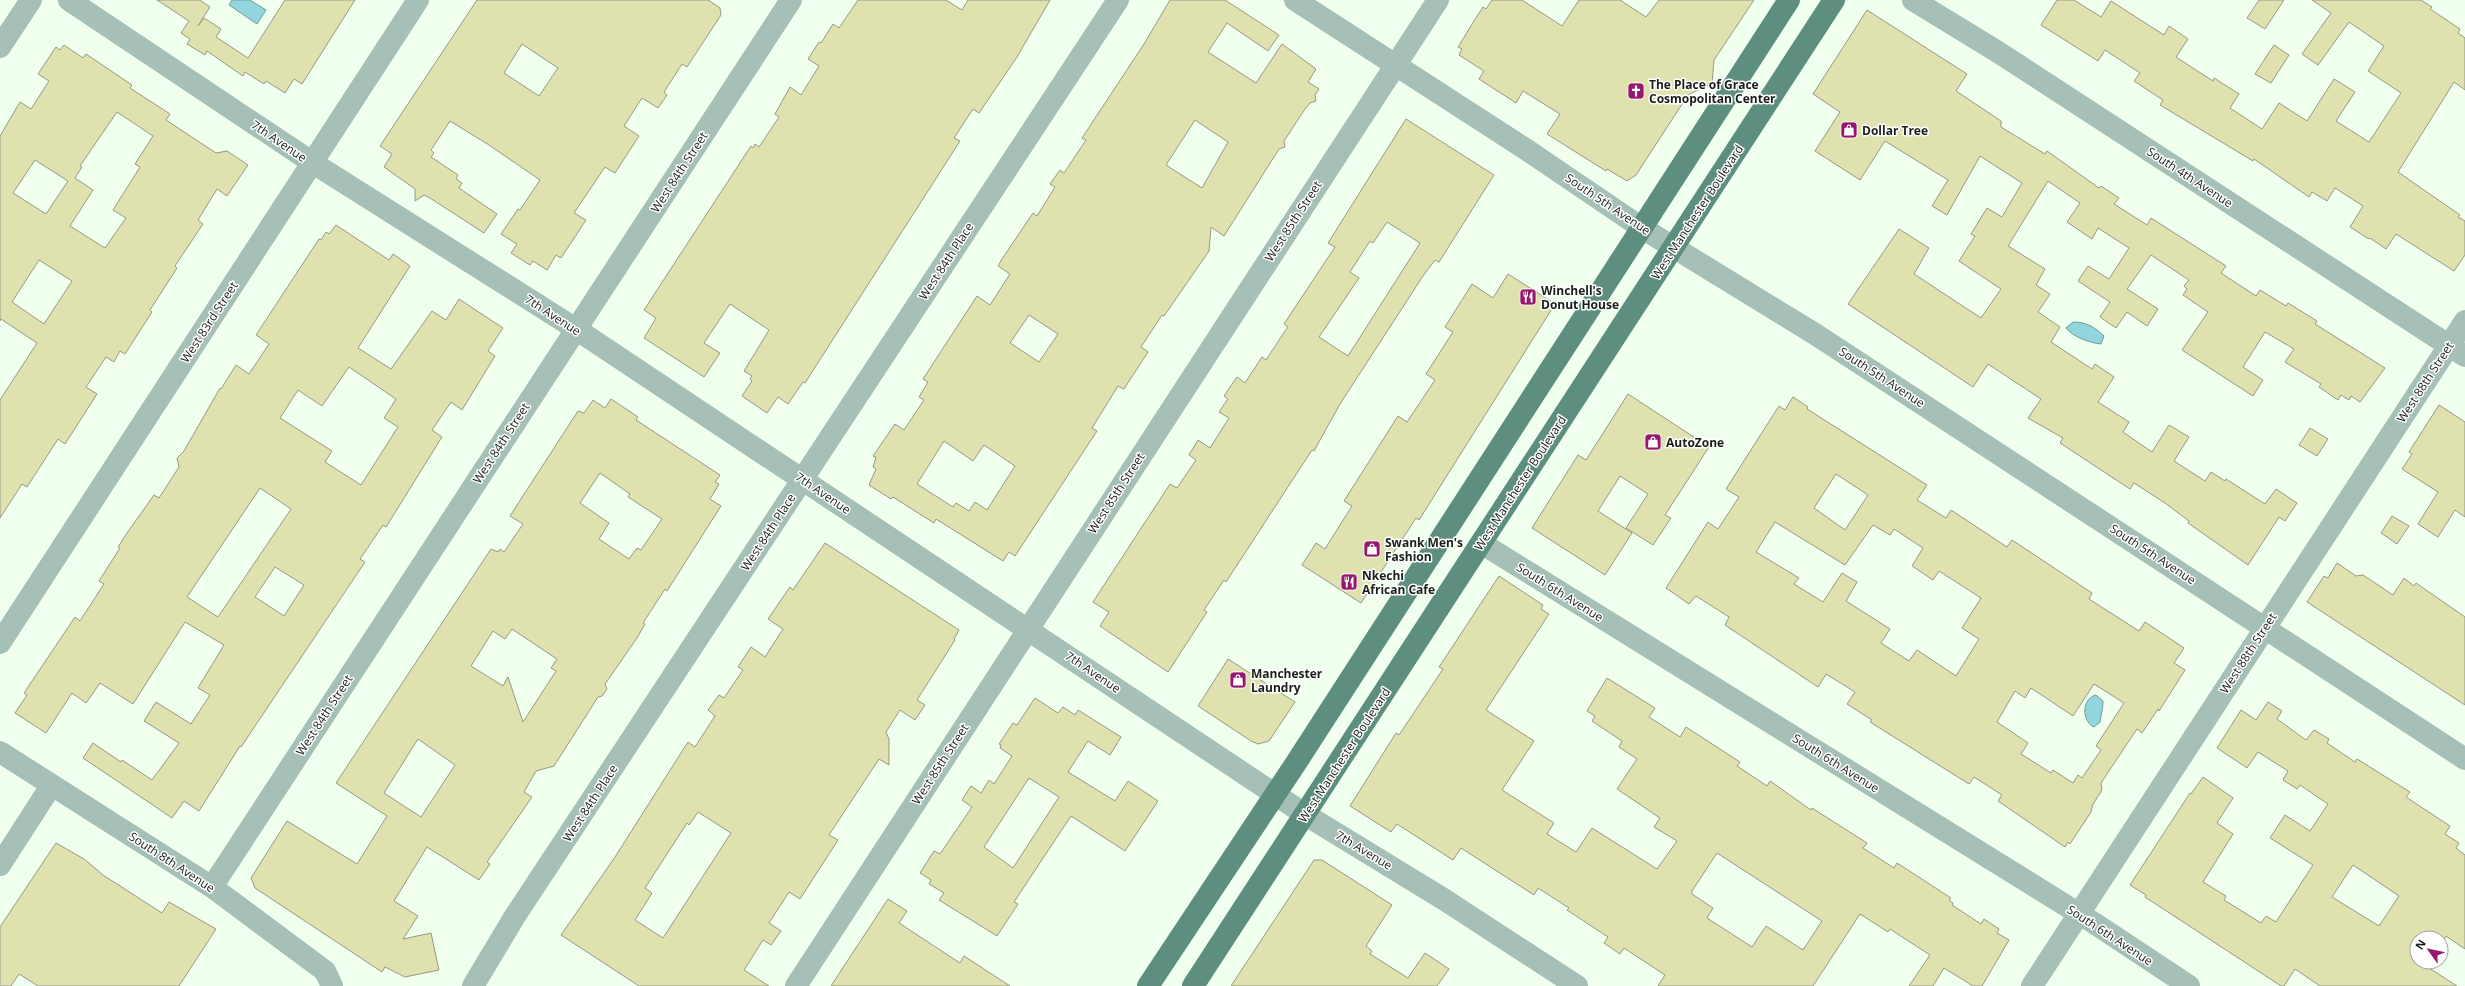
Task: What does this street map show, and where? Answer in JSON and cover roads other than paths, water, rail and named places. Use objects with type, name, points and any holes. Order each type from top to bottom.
[{"type":"main road","points":[[1148,986],[1276,794],[1789,0]]},
{"type":"main road","name":"West Manchester Boulevard","points":[[1193,986],[1306,815],[1481,542],[1675,248],[1834,0]]},
{"type":"street","points":[[0,47],[31,0]]},
{"type":"street","name":"7th Avenue","points":[[69,0],[313,163],[576,330],[1306,815],[1445,900],[1577,986]]},
{"type":"street","name":"West 83rd Street","points":[[0,643],[418,0]]},
{"type":"street","name":"West 84th Street","points":[[212,887],[791,0]]},
{"type":"street","name":"West 84th Place","points":[[473,986],[515,916],[1118,0]]},
{"type":"street","name":"South 5th Avenue","points":[[1295,0],[1395,64],[1642,228],[1815,334],[2266,627],[2465,759]]},
{"type":"street","name":"West 85th Street","points":[[796,986],[1438,0]]},
{"type":"street","name":"South 4th Avenue","points":[[1913,0],[2005,56],[2457,351]]},
{"type":"street","name":"West 88th Street","points":[[2032,986],[2266,627],[2457,351],[2465,321]]},
{"type":"street","name":"South 6th Avenue","points":[[1481,542],[2079,914],[2189,986]]},
{"type":"street","name":"South 8th Avenue","points":[[0,752],[51,786],[212,887],[325,972],[332,986]]},
{"type":"street","points":[[0,865],[51,786]]},
{"type":"water","points":[[232,0],[250,0],[266,10],[257,24],[229,5]]},
{"type":"water","points":[[2073,322],[2086,324],[2097,330],[2104,336],[2101,344],[2082,339],[2069,331],[2066,328]]},
{"type":"water","points":[[2096,695],[2103,701],[2103,704],[2100,722],[2094,727],[2087,720],[2085,710],[2088,700]]},
{"type":"place","name":"The Place of Grace Cosmopolitan Center","points":[[1636,91]]},
{"type":"place","name":"Dollar Tree","points":[[1849,130]]},
{"type":"place","name":"Winchell's Donut House","points":[[1528,297]]},
{"type":"place","name":"AutoZone","points":[[1653,442]]},
{"type":"place","name":"Swank Men's Fashion","points":[[1372,549]]},
{"type":"place","name":"Nkechi African Cafe","points":[[1349,582]]},
{"type":"place","name":"Manchester Laundry","points":[[1238,680]]}]
